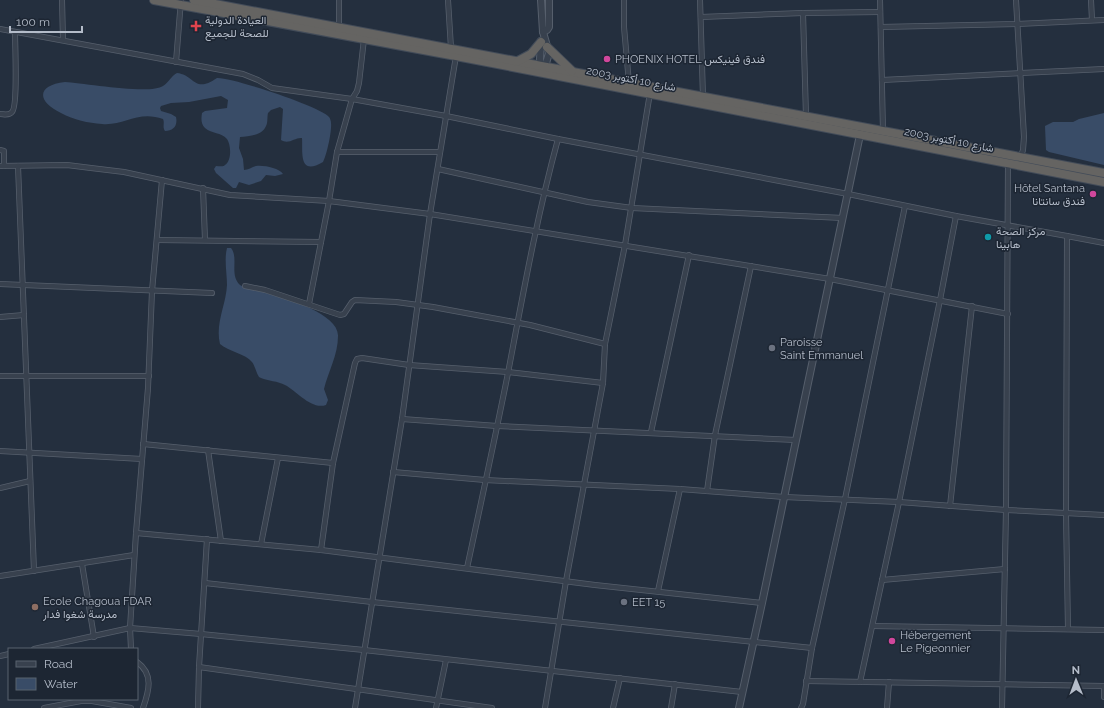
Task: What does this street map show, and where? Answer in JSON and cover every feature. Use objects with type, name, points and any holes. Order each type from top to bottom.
[{"type":"highway","name":"شارع 10 أكتوبر 2003","points":[[154,0],[181,3],[518,61],[543,69],[573,71],[629,83],[651,90],[703,97],[806,116],[861,130],[883,131],[1009,159]]},
{"type":"highway","name":"شارع 10 أكتوبر 2003","points":[[197,0],[339,31],[364,39],[455,51],[1019,161],[1104,182]]},
{"type":"highway","points":[[518,61],[531,54],[544,44],[559,60],[573,71]]},
{"type":"highway","name":"شارع 10 أكتوبر 2003","points":[[1019,161],[1104,173]]},
{"type":"street","points":[[62,0],[62,40]]},
{"type":"street","points":[[339,0],[339,31]]},
{"type":"street","points":[[355,708],[402,419],[416,304],[455,51],[448,0]]},
{"type":"street","points":[[541,0],[544,44],[549,56],[543,69]]},
{"type":"street","points":[[543,32],[549,27],[548,0]]},
{"type":"street","points":[[624,0],[624,27],[629,83]]},
{"type":"street","points":[[700,0],[703,97]]},
{"type":"street","points":[[880,0],[883,131]]},
{"type":"street","points":[[1016,0],[1024,137],[1023,150],[1019,161]]},
{"type":"street","points":[[1091,0],[1092,20]]},
{"type":"street","points":[[176,62],[181,3]]},
{"type":"street","points":[[701,17],[880,12]]},
{"type":"street","points":[[803,13],[806,116]]},
{"type":"street","points":[[881,27],[1017,24],[1104,20]]},
{"type":"street","points":[[0,29],[243,74],[272,88],[352,99],[446,116],[956,216],[1104,243]]},
{"type":"street","points":[[0,114],[8,115],[14,108],[15,32]]},
{"type":"street","points":[[309,304],[330,201],[337,152],[352,99],[357,91],[359,83],[364,39]]},
{"type":"street","points":[[882,80],[1104,69]]},
{"type":"street","points":[[545,708],[583,484],[603,384],[605,344],[632,208],[651,90]]},
{"type":"street","points":[[739,708],[861,130]]},
{"type":"street","points":[[467,568],[508,372],[535,232],[558,139]]},
{"type":"street","points":[[0,150],[4,151],[2,166],[67,165],[124,172],[230,195],[330,201],[430,214],[830,279],[1008,314]]},
{"type":"street","points":[[337,152],[440,152]]},
{"type":"street","points":[[1002,708],[1006,510],[1009,159]]},
{"type":"street","points":[[18,166],[34,571]]},
{"type":"street","points":[[438,169],[588,202],[632,208],[843,218]]},
{"type":"street","points":[[131,648],[130,628],[134,555],[148,376],[152,291],[162,180]]},
{"type":"street","points":[[203,188],[205,240]]},
{"type":"street","points":[[801,708],[803,704],[812,648],[845,499],[905,206]]},
{"type":"street","points":[[860,682],[899,502],[956,216]]},
{"type":"street","points":[[1067,236],[1066,514],[1068,629]]},
{"type":"street","points":[[157,240],[321,242]]},
{"type":"street","points":[[651,432],[689,255]]},
{"type":"street","points":[[707,491],[715,435],[751,266]]},
{"type":"street","points":[[0,284],[212,293]]},
{"type":"street","points":[[245,286],[265,290],[340,315],[344,314],[355,300],[416,304],[517,323],[605,344]]},
{"type":"street","points":[[950,506],[972,306]]},
{"type":"street","points":[[0,317],[24,315]]},
{"type":"street","points":[[321,550],[333,463],[357,359],[362,358],[409,365],[508,372],[603,384]]},
{"type":"street","points":[[0,376],[148,376]]},
{"type":"street","points":[[402,419],[497,426],[651,432],[796,440]]},
{"type":"street","points":[[143,444],[333,463]]},
{"type":"street","points":[[208,450],[221,541]]},
{"type":"street","points":[[0,451],[142,459]]},
{"type":"street","points":[[261,544],[278,458]]},
{"type":"street","points":[[393,472],[485,480],[680,489],[784,497],[899,502],[1066,514],[1104,515]]},
{"type":"street","points":[[0,488],[30,481]]},
{"type":"street","points":[[658,591],[680,489]]},
{"type":"street","points":[[136,533],[321,550],[566,581],[762,603]]},
{"type":"street","points":[[198,708],[207,539]]},
{"type":"street","points":[[0,576],[134,555]]},
{"type":"street","points":[[82,564],[94,637]]},
{"type":"street","points":[[882,580],[1005,569]]},
{"type":"street","points":[[205,583],[812,648]]},
{"type":"street","points":[[873,626],[1104,630]]},
{"type":"street","points":[[39,648],[130,628],[364,650],[742,692]]},
{"type":"street","points":[[436,708],[446,660]]},
{"type":"street","points":[[138,663],[147,673],[150,682],[143,708]]},
{"type":"street","points":[[199,667],[492,708]]},
{"type":"street","points":[[613,708],[620,678]]},
{"type":"street","points":[[806,681],[1104,686],[1104,697]]},
{"type":"street","points":[[887,708],[889,682]]},
{"type":"street","points":[[671,708],[675,684]]},
{"type":"street","points":[[44,708],[81,701],[92,701],[131,708]]},
{"type":"water","points":[[177,73],[183,74],[199,84],[204,84],[217,78],[239,82],[276,93],[323,112],[331,121],[330,137],[325,159],[323,162],[315,166],[309,166],[306,164],[302,155],[302,138],[287,142],[281,140],[283,109],[280,107],[271,110],[268,113],[267,125],[261,132],[254,135],[240,137],[239,148],[243,159],[244,170],[256,166],[263,166],[271,167],[283,174],[275,176],[266,175],[261,181],[249,185],[239,182],[236,188],[233,188],[216,173],[214,169],[216,166],[224,166],[229,160],[230,149],[227,139],[222,135],[205,128],[201,117],[202,113],[205,111],[227,108],[228,100],[221,96],[189,102],[171,103],[161,106],[161,111],[176,117],[176,125],[170,130],[165,131],[163,119],[154,117],[139,117],[110,124],[97,124],[71,118],[47,104],[43,94],[49,86],[65,82],[131,89],[156,88],[163,86]]},
{"type":"water","points":[[1104,113],[1104,165],[1046,150],[1045,126],[1053,122],[1073,122],[1079,119]]},
{"type":"water","points":[[227,248],[231,248],[233,252],[234,272],[240,285],[270,293],[311,308],[330,321],[336,328],[338,343],[335,357],[324,389],[328,400],[326,405],[315,405],[285,385],[259,377],[249,359],[220,344],[219,329],[227,285]]},
{"type":"place","name":"العيادة الدولية للصحة للجميع","points":[[196,26]]},
{"type":"place","name":"PHOENIX HOTEL فندق فينيكس","points":[[607,59]]},
{"type":"place","name":"Hôtel Santana فندق سانتانا","points":[[1093,194]]},
{"type":"place","name":"مركز الصحة هابينا","points":[[988,237]]},
{"type":"place","name":"Paroisse Saint Emmanuel","points":[[772,348]]},
{"type":"place","name":"EET 15","points":[[624,602]]},
{"type":"place","name":"Ecole Chagoua FDAR مدرسة شغوا فدار","points":[[35,607]]},
{"type":"place","name":"Hébergement Le Pigeonnier","points":[[892,641]]}]
